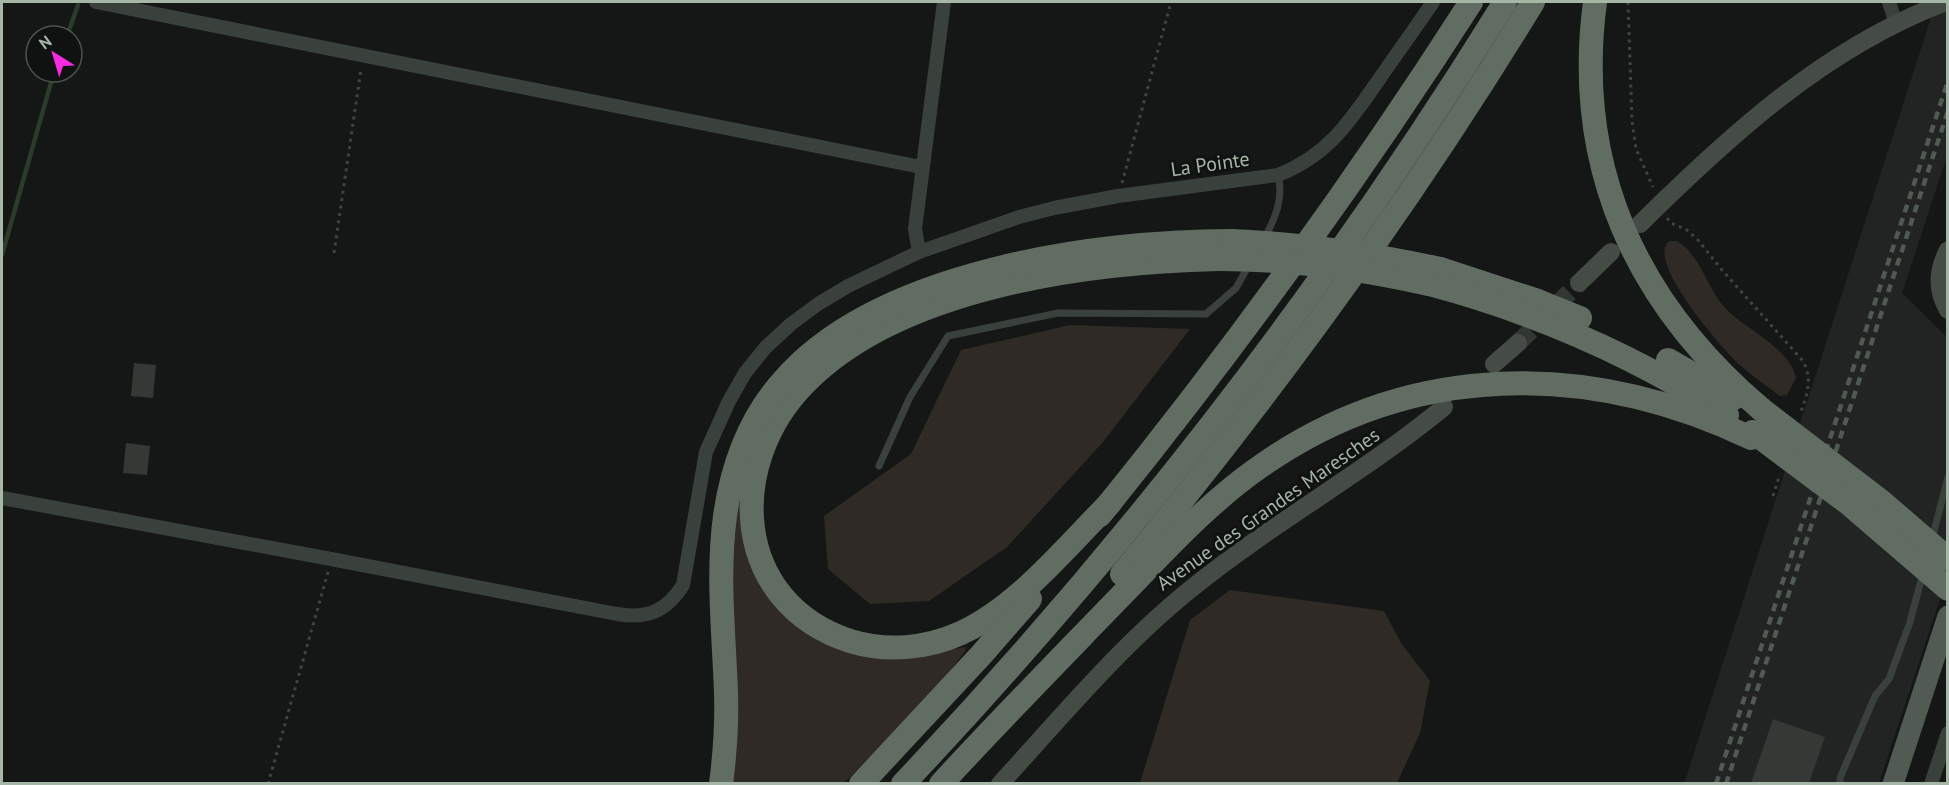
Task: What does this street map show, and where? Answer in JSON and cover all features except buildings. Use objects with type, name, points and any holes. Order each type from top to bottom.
[{"type":"highway","points":[[861,783],[982,654],[1110,503],[1186,407],[1295,262],[1374,149],[1471,2]]},
{"type":"highway","points":[[903,783],[1070,599],[1234,396],[1321,278],[1398,167],[1505,2]]},
{"type":"highway","points":[[971,751],[1138,554],[1294,354],[1429,162],[1533,2]]},
{"type":"highway","points":[[1595,2],[1590,66],[1592,111],[1604,172],[1617,214],[1639,262],[1677,321],[1756,423]]},
{"type":"highway","points":[[721,783],[726,713],[722,573],[728,501],[738,459],[749,430],[769,399],[796,367],[824,343],[879,311],[935,288],[975,275],[1086,251],[1158,244],[1225,250],[1256,259],[1434,277],[1604,346],[1756,423],[1882,502],[1947,560]]},
{"type":"highway","points":[[1110,503],[1029,584],[988,617],[962,633],[935,642],[920,646],[891,648],[865,645],[839,637],[808,620],[786,599],[770,578],[760,556],[751,520],[754,474],[761,449],[773,424],[785,405],[805,382],[826,363],[858,341],[916,313],[961,297],[1029,279],[1225,250]]},
{"type":"highway","points":[[941,783],[1207,509],[1244,478],[1279,454],[1316,433],[1354,416],[1411,397],[1455,388],[1505,383],[1542,383],[1598,388],[1689,412],[1756,423]]},
{"type":"highway","points":[[1792,446],[1947,589]]},
{"type":"main road","points":[[1640,224],[1762,111],[1838,56],[1896,24],[1939,4]]},
{"type":"main road","points":[[1947,250],[1939,277],[1941,296],[1947,310]]},
{"type":"main road","points":[[1579,284],[1611,252]]},
{"type":"main road","points":[[1494,364],[1518,343]]},
{"type":"main road","name":"Avenue des Grandes Maresches","points":[[1000,783],[1097,677],[1167,609],[1223,564],[1397,445],[1444,407]]},
{"type":"main road","points":[[1893,783],[1947,616]]},
{"type":"street","points":[[96,2],[921,167]]},
{"type":"street","points":[[919,252],[915,229],[921,167],[944,2]]},
{"type":"street","name":"La Pointe","points":[[2,498],[617,614],[639,617],[656,612],[670,602],[683,585],[706,452],[729,401],[745,373],[766,347],[818,304],[848,286],[919,252],[1019,217],[1118,196],[1278,175],[1315,156],[1347,126],[1433,2]]},
{"type":"street","points":[[1889,2],[1896,24]]},
{"type":"street","points":[[1931,783],[1947,733]]},
{"type":"lane","points":[[879,466],[910,397],[948,336],[1058,313],[1206,314],[1236,288],[1275,219],[1281,187],[1278,175]]},
{"type":"lane","points":[[1840,783],[1840,778],[1875,696],[1889,679],[1910,622],[1947,477]]},
{"type":"path","points":[[1118,196],[1171,2]]},
{"type":"path","points":[[1628,2],[1630,96],[1636,149],[1668,220],[1687,230],[1698,240],[1803,361],[1809,375],[1809,385],[1792,446],[1773,496]]},
{"type":"path","points":[[334,253],[363,55]]},
{"type":"path","points":[[268,783],[332,559]]},
{"type":"shaded area","points":[[1936,2],[1947,2],[1947,156],[1902,293],[1947,337],[1947,578],[1879,783],[1684,784]]},
{"type":"shaded area","points":[[1670,241],[1677,241],[1686,247],[1728,311],[1768,341],[1793,368],[1796,378],[1787,395],[1780,396],[1745,369],[1703,324],[1688,304],[1667,265],[1665,251]]},
{"type":"shaded area","points":[[1070,325],[1190,329],[1103,442],[1007,547],[929,601],[870,604],[828,569],[824,516],[911,454],[961,350]]},
{"type":"shaded area","points":[[741,492],[743,503],[807,628],[949,650],[965,647],[966,650],[923,702],[844,783],[729,784],[731,543]]},
{"type":"shaded area","points":[[1230,590],[1384,611],[1401,643],[1430,681],[1420,733],[1397,783],[1140,783],[1190,620]]},
{"type":"waterway","points":[[71,24],[78,5]]},
{"type":"waterway","points":[[2,255],[51,84]]},
{"type":"tunnel","points":[[1518,343],[1579,283]]},
{"type":"railway","points":[[1716,784],[1948,81]]},
{"type":"railway","points":[[1726,784],[1948,111]]}]
